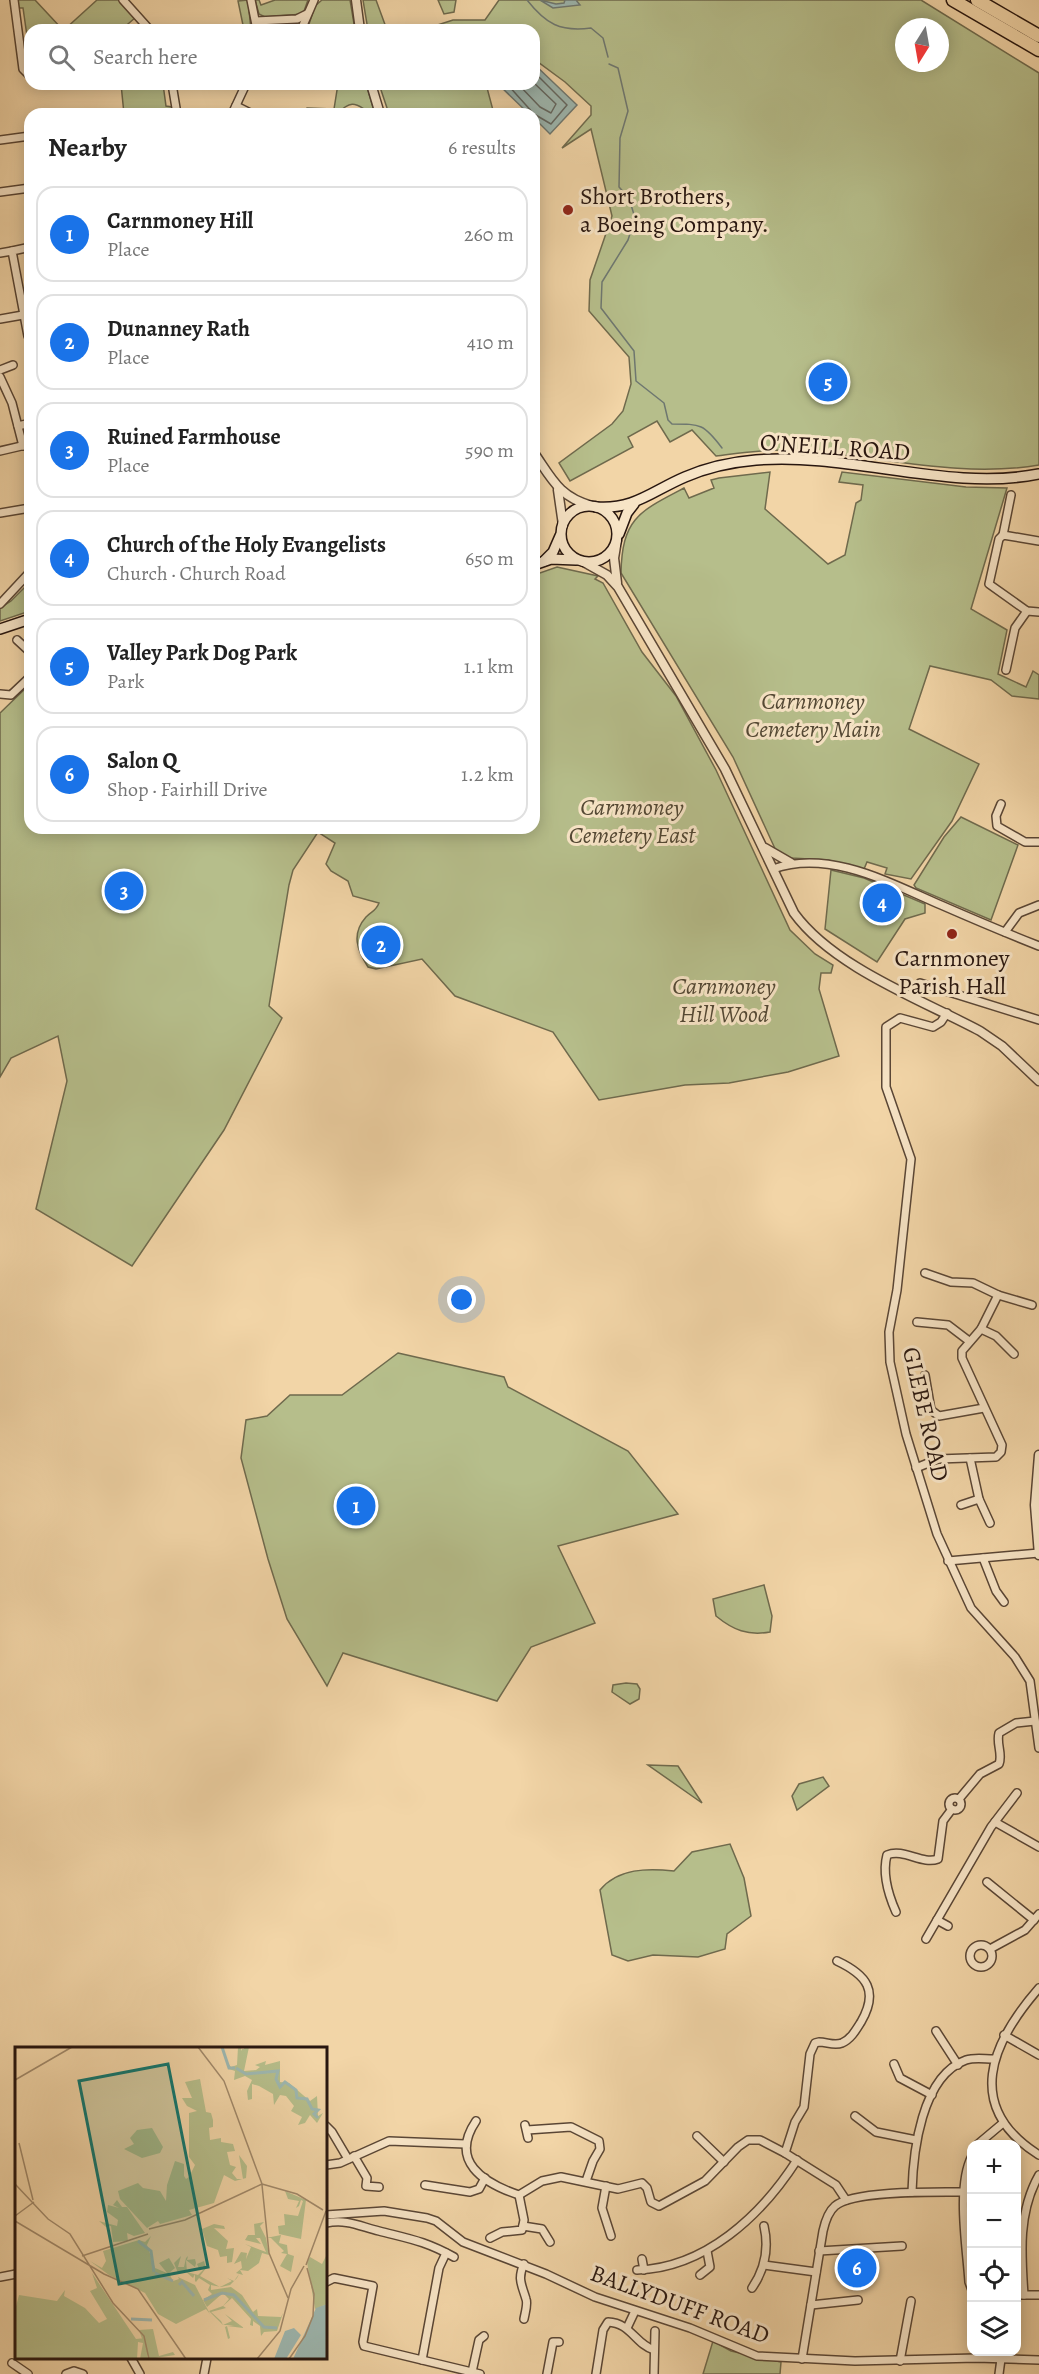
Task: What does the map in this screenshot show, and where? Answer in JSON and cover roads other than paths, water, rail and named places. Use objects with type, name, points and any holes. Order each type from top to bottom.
[{"type":"highway","points":[[953,0],[1039,51]]},
{"type":"highway","points":[[977,0],[1039,36]]},
{"type":"main road","name":"O'NEILL ROAD","points":[[594,506],[626,506],[700,471],[734,462],[771,459],[813,460],[970,476],[1039,474]]},
{"type":"main road","points":[[544,561],[601,560],[611,552],[627,513],[636,503]]},
{"type":"main road","points":[[540,563],[557,545],[562,528],[574,510],[594,506],[611,516],[617,527],[617,540]]},
{"type":"main road","points":[[562,528],[566,550],[581,561]]},
{"type":"main road","points":[[0,629],[24,621]]},
{"type":"street","points":[[14,0],[24,70]]},
{"type":"street","points":[[123,0],[145,24]]},
{"type":"street","points":[[251,0],[256,24]]},
{"type":"street","points":[[304,24],[314,0]]},
{"type":"street","points":[[356,0],[359,24]]},
{"type":"street","points":[[256,21],[297,19],[307,14]]},
{"type":"street","points":[[173,90],[176,108]]},
{"type":"street","points":[[240,108],[236,106],[243,90]]},
{"type":"street","points":[[373,90],[378,108]]},
{"type":"street","points":[[0,140],[24,137]]},
{"type":"street","points":[[0,192],[24,189]]},
{"type":"street","points":[[0,253],[24,248]]},
{"type":"street","points":[[0,319],[24,315],[12,250]]},
{"type":"street","points":[[0,370],[14,365]]},
{"type":"street","points":[[0,380],[12,403],[24,439]]},
{"type":"street","points":[[18,426],[24,424]]},
{"type":"street","points":[[0,451],[24,446]]},
{"type":"street","points":[[540,462],[568,498],[594,506]]},
{"type":"street","points":[[557,486],[562,504],[562,528]]},
{"type":"street","points":[[1011,495],[1003,535],[999,539],[989,584],[1027,611],[1039,612]]},
{"type":"street","points":[[0,513],[24,509]]},
{"type":"street","points":[[1003,535],[1039,541]]},
{"type":"street","points":[[617,540],[614,558],[618,587]]},
{"type":"street","points":[[581,561],[607,575],[618,587],[702,725],[794,913],[826,948],[1002,1046],[1039,1082]]},
{"type":"street","points":[[0,604],[24,578]]},
{"type":"street","points":[[1006,670],[1015,628],[1027,611]]},
{"type":"street","points":[[17,640],[24,646]]},
{"type":"street","points":[[0,694],[11,695],[24,683]]},
{"type":"street","points":[[1003,802],[996,816],[997,826],[1024,842],[1039,842]]},
{"type":"street","points":[[762,845],[791,863]]},
{"type":"street","points":[[773,869],[791,863],[829,864],[861,872],[1039,946]]},
{"type":"street","points":[[1005,932],[1018,913],[1039,905]]},
{"type":"street","points":[[920,983],[1039,1020]]},
{"type":"street","name":"GLEBE ROAD","points":[[946,1013],[941,1022],[933,1027],[900,1018],[889,1023],[885,1032],[886,1087],[911,1159],[889,1350],[916,1468],[948,1562],[971,1608],[1025,1671],[1032,1690],[1039,1748]]},
{"type":"street","points":[[925,1273],[951,1282],[974,1283],[998,1295],[1032,1305]]},
{"type":"street","points":[[916,1468],[938,1459],[996,1457],[1001,1452],[1002,1445],[962,1358],[962,1351],[981,1329],[998,1295]]},
{"type":"street","points":[[917,1322],[948,1325],[969,1341]]},
{"type":"street","points":[[981,1329],[996,1336],[1014,1354]]},
{"type":"street","points":[[925,1375],[931,1410],[939,1416],[984,1408]]},
{"type":"street","points":[[948,1562],[1039,1554],[1035,1505],[1039,1455]]},
{"type":"street","points":[[970,1458],[979,1500],[990,1523]]},
{"type":"street","points":[[961,1505],[979,1500]]},
{"type":"street","points":[[983,1558],[996,1591],[1004,1602]]},
{"type":"street","points":[[896,1912],[888,1895],[884,1865],[887,1855],[894,1852],[914,1855],[926,1861],[938,1859],[944,1821],[952,1809],[950,1800],[958,1799],[980,1774],[999,1764],[1001,1759],[997,1743],[999,1733],[1016,1723],[1035,1721]]},
{"type":"street","points":[[926,1939],[995,1822],[1017,1793]]},
{"type":"street","points":[[995,1822],[1039,1847]]},
{"type":"street","points":[[987,1881],[1036,1917],[1025,1930],[990,1949]]},
{"type":"street","points":[[937,1920],[948,1926]]},
{"type":"street","points":[[785,2153],[795,2122],[804,2107],[803,2095],[812,2048],[819,2042],[838,2044],[848,2040],[869,2004],[870,1991],[864,1980],[837,1961]]},
{"type":"street","points":[[1039,1988],[1022,2007],[1004,2035],[994,2059],[995,2102],[1003,2123],[1010,2133],[1039,2154]]},
{"type":"street","points":[[936,2031],[958,2065]]},
{"type":"street","points":[[1004,2035],[1039,2055]]},
{"type":"street","points":[[912,2192],[916,2140],[924,2112],[932,2095],[958,2065],[974,2058],[994,2059]]},
{"type":"street","points":[[894,2064],[900,2078],[932,2095]]},
{"type":"street","points":[[855,2116],[876,2132],[916,2140]]},
{"type":"street","points":[[476,2121],[465,2144],[470,2165],[485,2178],[519,2195]]},
{"type":"street","points":[[984,2140],[1003,2123]]},
{"type":"street","points":[[327,2127],[367,2178],[366,2186],[379,2187]]},
{"type":"street","points":[[528,2138],[526,2127],[571,2127],[599,2141],[600,2150],[593,2161],[586,2181]]},
{"type":"street","points":[[697,2136],[724,2162]]},
{"type":"street","points":[[519,2195],[551,2178],[569,2177],[606,2187],[623,2188],[642,2183],[647,2188],[651,2202],[659,2206],[705,2181],[738,2147],[748,2140],[760,2140],[836,2185],[846,2200]]},
{"type":"street","points":[[327,2164],[351,2157],[389,2141],[465,2144]]},
{"type":"street","points":[[642,2259],[640,2270],[677,2264],[707,2251],[750,2216],[777,2187],[796,2160]]},
{"type":"street","points":[[967,2170],[964,2192],[967,2248]]},
{"type":"street","points":[[1021,2262],[1022,2230],[1027,2201],[1039,2175]]},
{"type":"street","points":[[425,2185],[470,2192],[479,2189],[485,2178]]},
{"type":"street","points":[[606,2187],[602,2208],[611,2236]]},
{"type":"street","points":[[802,2359],[819,2251],[827,2216],[835,2206],[846,2200],[912,2192],[964,2192]]},
{"type":"street","points":[[490,2238],[502,2232],[522,2230],[519,2195]]},
{"type":"street","name":"BALLYDUFF ROAD","points":[[327,2215],[384,2211],[428,2218],[463,2242],[524,2264],[595,2297],[690,2328],[750,2354],[802,2359],[1039,2361]]},
{"type":"street","points":[[327,2223],[355,2222],[380,2232],[422,2241],[454,2257]]},
{"type":"street","points":[[523,2226],[542,2229],[547,2233],[550,2242]]},
{"type":"street","points":[[752,2288],[764,2265],[767,2238],[764,2226]]},
{"type":"street","points":[[819,2251],[902,2246]]},
{"type":"street","points":[[700,2275],[710,2267],[707,2251]]},
{"type":"street","points":[[422,2360],[439,2268],[446,2253]]},
{"type":"street","points":[[524,2264],[519,2277],[527,2300],[524,2319]]},
{"type":"street","points":[[764,2265],[816,2272]]},
{"type":"street","points":[[0,2277],[15,2274]]},
{"type":"street","points":[[327,2282],[334,2278],[373,2286],[364,2346],[476,2373],[479,2340],[484,2336]]},
{"type":"street","points":[[1021,2295],[1039,2295]]},
{"type":"street","points":[[811,2305],[858,2300]]},
{"type":"street","points":[[900,2361],[911,2301]]},
{"type":"street","points":[[627,2328],[635,2311]]},
{"type":"street","points":[[596,2374],[603,2330],[608,2322],[627,2328],[639,2343],[654,2350]]},
{"type":"street","points":[[654,2374],[655,2331]]},
{"type":"street","points":[[547,2374],[553,2342],[559,2342]]},
{"type":"street","points":[[132,2359],[140,2374]]},
{"type":"street","points":[[204,2374],[207,2359]]},
{"type":"street","points":[[999,2374],[1001,2359]]},
{"type":"street","points":[[12,2363],[28,2374]]},
{"type":"street","points":[[66,2374],[74,2371],[83,2374]]},
{"type":"water","points":[[540,0],[556,4],[564,3],[565,0],[576,0],[580,5],[553,8]]},
{"type":"water","points":[[540,70],[577,105],[550,134],[540,124],[540,108],[523,108],[504,90],[540,90]]},
{"type":"waterway","points":[[527,0],[541,15],[554,24],[571,29],[591,28],[603,38],[608,57]]},
{"type":"waterway","points":[[609,64],[618,68],[628,111],[620,138],[619,187],[629,198],[635,218],[628,240],[602,282],[601,308],[634,351],[636,381],[664,403],[668,420],[672,424],[690,424],[701,427],[711,434],[722,448]]},
{"type":"place","name":"Short Brothers, a Boeing Company.","points":[[568,210]]},
{"type":"place","name":"Valley Park Dog Park","points":[[828,382]]},
{"type":"place","name":"Ruined Farmhouse","points":[[124,891]]},
{"type":"place","name":"Church of the Holy Evangelists","points":[[882,903]]},
{"type":"place","name":"Carnmoney Parish Hall","points":[[952,934]]},
{"type":"place","name":"Dunanney Rath","points":[[381,945]]},
{"type":"place","name":"Carnmoney Hill","points":[[356,1506]]},
{"type":"place","name":"Salon Q","points":[[857,2268]]},
{"type":"park label","name":"Carnmoney Cemetery Main","points":[[813,715]]},
{"type":"park label","name":"Carnmoney Cemetery East","points":[[632,821]]},
{"type":"park label","name":"Carnmoney Hill Wood","points":[[724,1000]]}]
